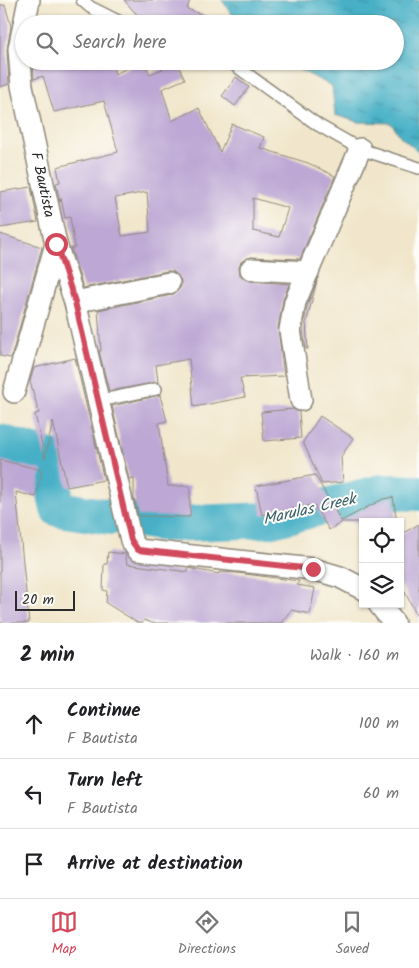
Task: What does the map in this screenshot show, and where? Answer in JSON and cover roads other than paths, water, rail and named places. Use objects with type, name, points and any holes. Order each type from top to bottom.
[{"type":"street","name":"F Bautista","points":[[26,15],[29,0]]},
{"type":"street","name":"F Bautista","points":[[21,70],[22,86],[56,244],[75,302],[131,540],[138,550],[313,569],[340,577],[359,587]]},
{"type":"street","points":[[301,400],[290,330],[295,302],[360,149]]},
{"type":"street","points":[[14,392],[56,244]]},
{"type":"street","points":[[251,270],[308,272]]},
{"type":"street","points":[[75,302],[169,283]]},
{"type":"street","points":[[383,608],[394,623]]},
{"type":"lane","points":[[82,0],[90,8],[105,15]]},
{"type":"lane","points":[[242,70],[318,125],[360,149],[419,168]]},
{"type":"lane","points":[[98,401],[156,389]]},
{"type":"water","points":[[222,0],[419,0],[419,152],[401,137],[391,123],[358,122],[335,115],[332,86],[300,70],[404,70],[404,15],[233,15]]},
{"type":"waterway","name":"Marulas Creek","points":[[0,442],[47,456],[58,509],[111,517]]},
{"type":"waterway","name":"Marulas Creek","points":[[139,520],[165,524],[272,520],[382,492],[419,493]]}]
